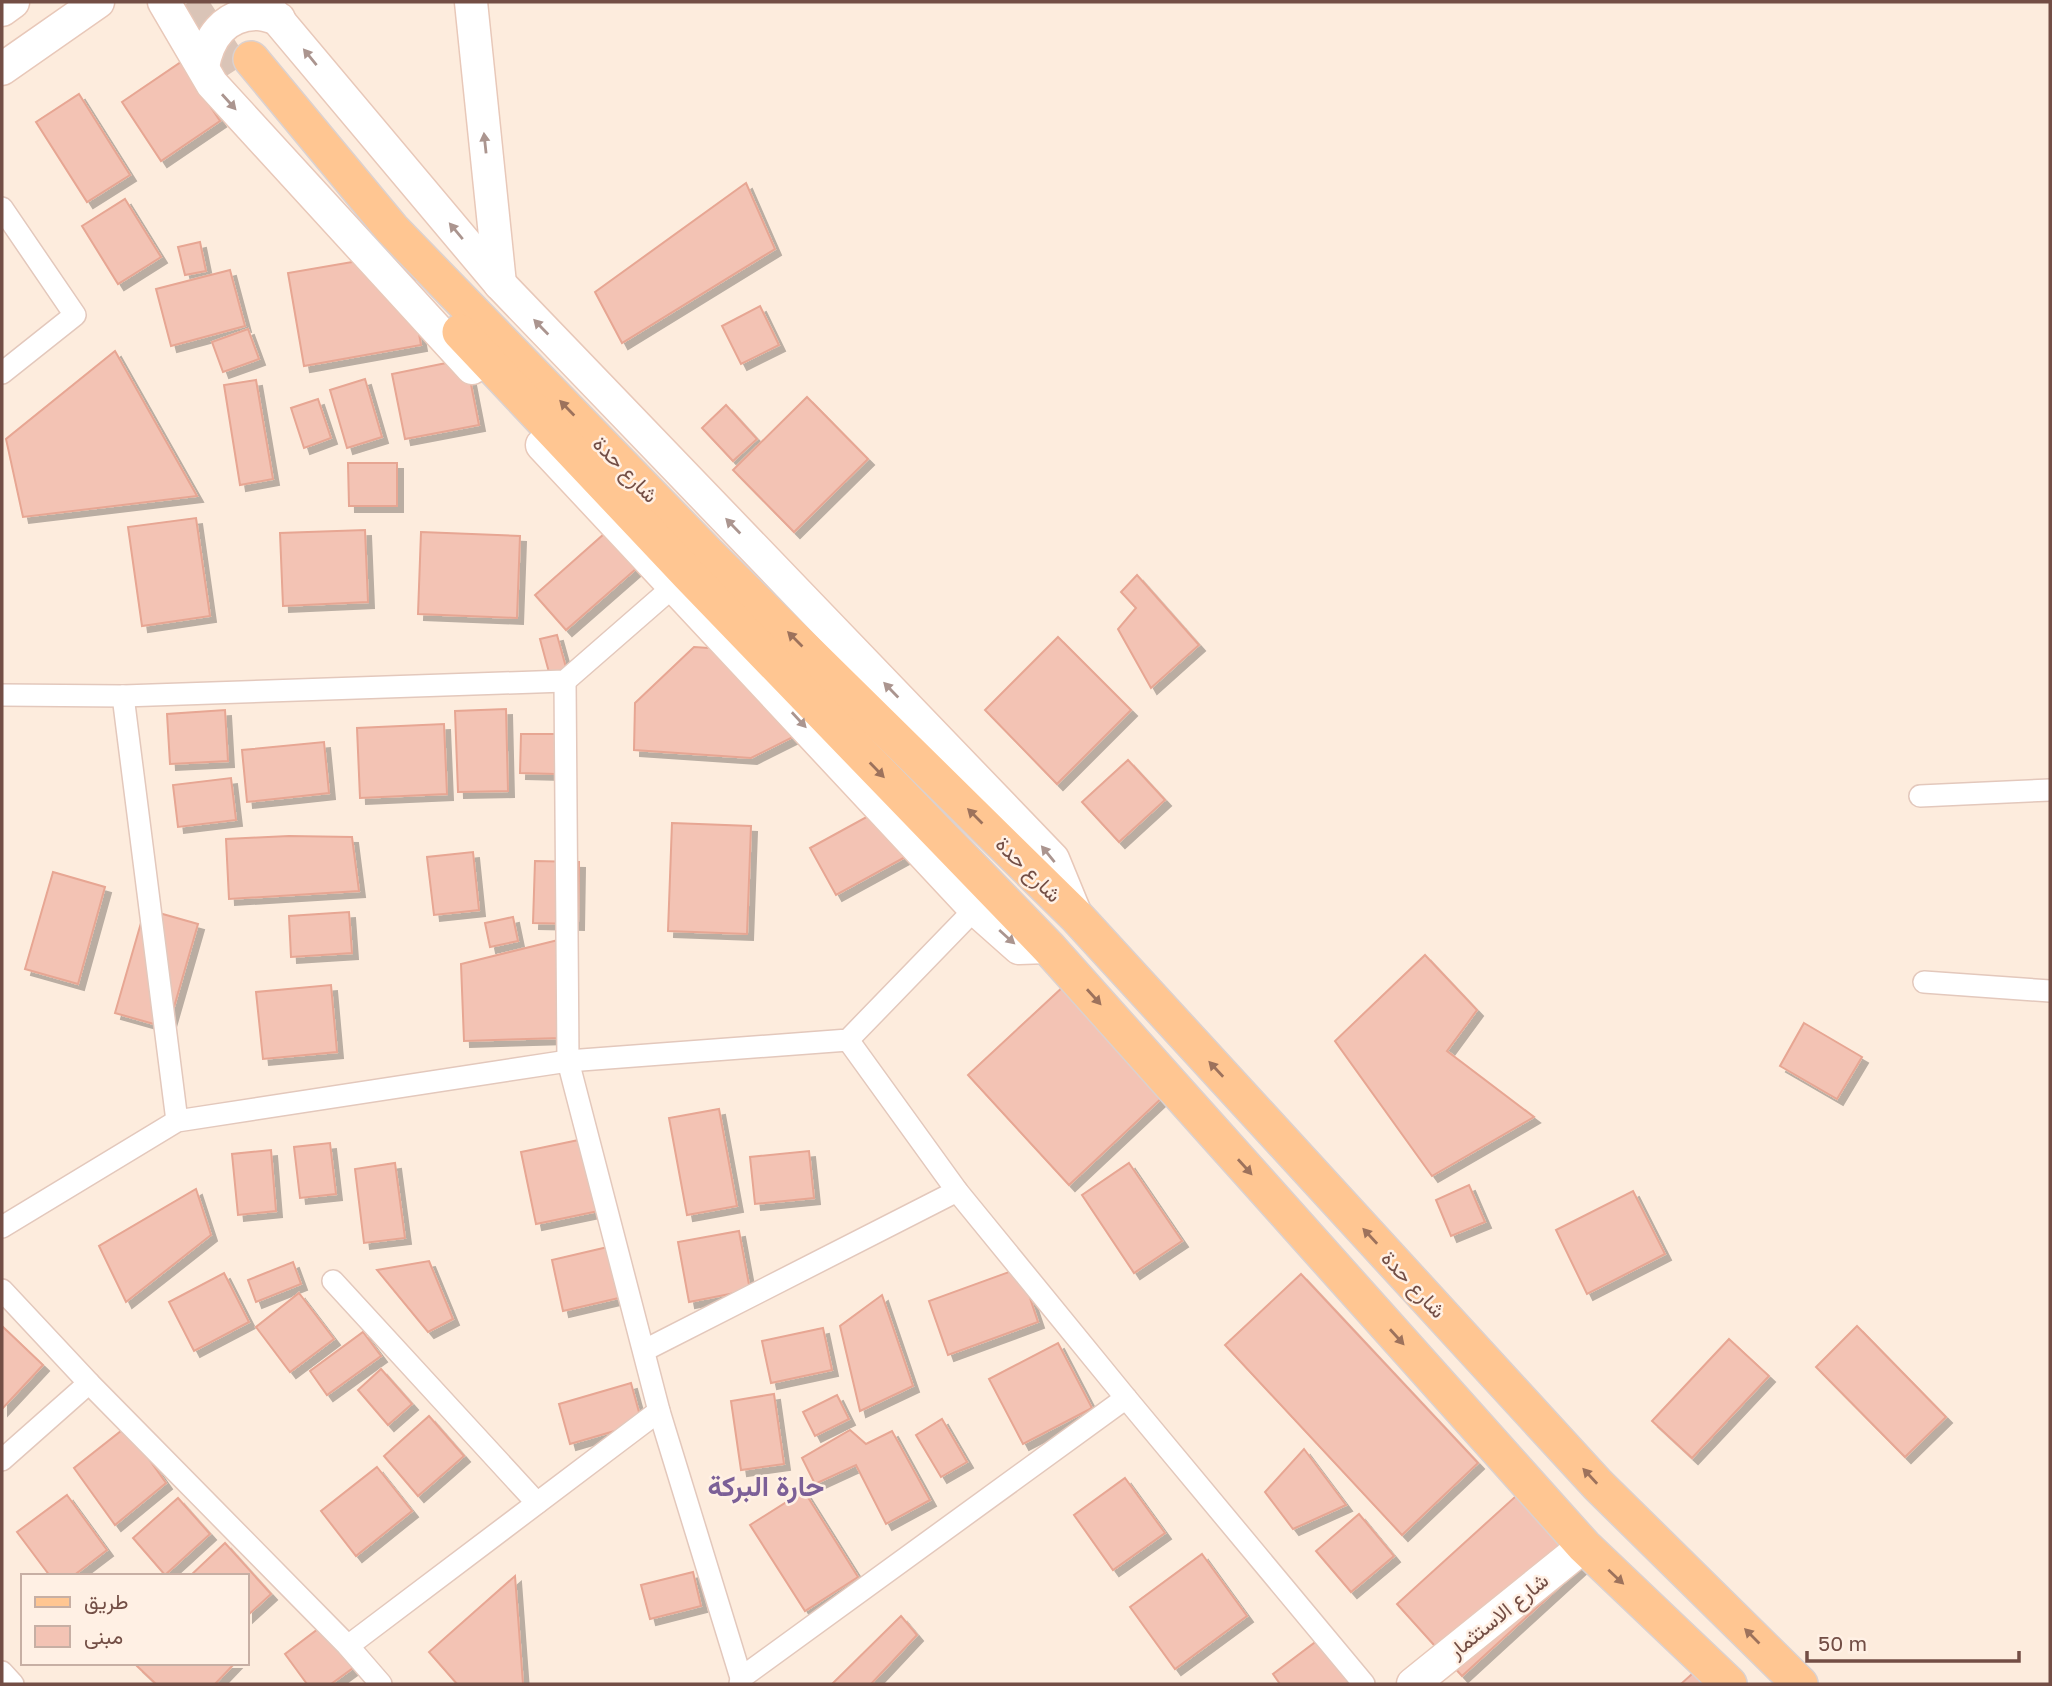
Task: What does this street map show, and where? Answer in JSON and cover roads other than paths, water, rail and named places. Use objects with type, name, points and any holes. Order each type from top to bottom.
[{"type":"main road","name":"شارع حدة","points":[[229,66],[392,229],[707,553],[1076,916],[1598,1485],[1800,1684]]},
{"type":"main road","name":"شارع حدة","points":[[229,66],[378,244],[689,575],[1048,947],[1584,1546],[1729,1684]]},
{"type":"street","points":[[2,10],[13,2]]},
{"type":"street","points":[[2,45],[61,2]]},
{"type":"street","points":[[2,69],[98,2]]},
{"type":"street","points":[[471,2],[500,284]]},
{"type":"street","points":[[163,3],[229,66]]},
{"type":"street","points":[[229,66],[207,47],[220,29],[235,19],[271,10],[500,284],[1053,859],[1076,916]]},
{"type":"street","points":[[229,66],[212,84],[674,586],[975,909],[1018,948],[1048,947]]},
{"type":"street","points":[[2,208],[75,316],[2,373]]},
{"type":"street","points":[[2,695],[123,696],[565,681],[674,586]]},
{"type":"street","points":[[565,681],[568,1061],[659,1411],[740,1681],[1126,1398]]},
{"type":"street","points":[[123,696],[177,1121]]},
{"type":"street","points":[[1920,796],[2050,790]]},
{"type":"street","points":[[2,1227],[177,1121],[568,1061],[848,1040],[975,909]]},
{"type":"street","points":[[1924,982],[2050,991]]},
{"type":"street","points":[[848,1040],[957,1191],[1364,1684]]},
{"type":"street","points":[[645,1350],[957,1191]]},
{"type":"street","points":[[333,1281],[537,1503]]},
{"type":"street","points":[[2,1290],[89,1383],[348,1646],[381,1684]]},
{"type":"street","points":[[2,1460],[89,1383]]},
{"type":"street","points":[[348,1646],[659,1411]]},
{"type":"street","name":"شارع الاستثمار","points":[[1413,1684],[1584,1546]]},
{"type":"street","points":[[2,1672],[13,1684]]},
{"type":"tunnel","points":[[189,2],[234,71]]},
{"type":"district","name":"حارة البركة","points":[[766,1485]]}]
